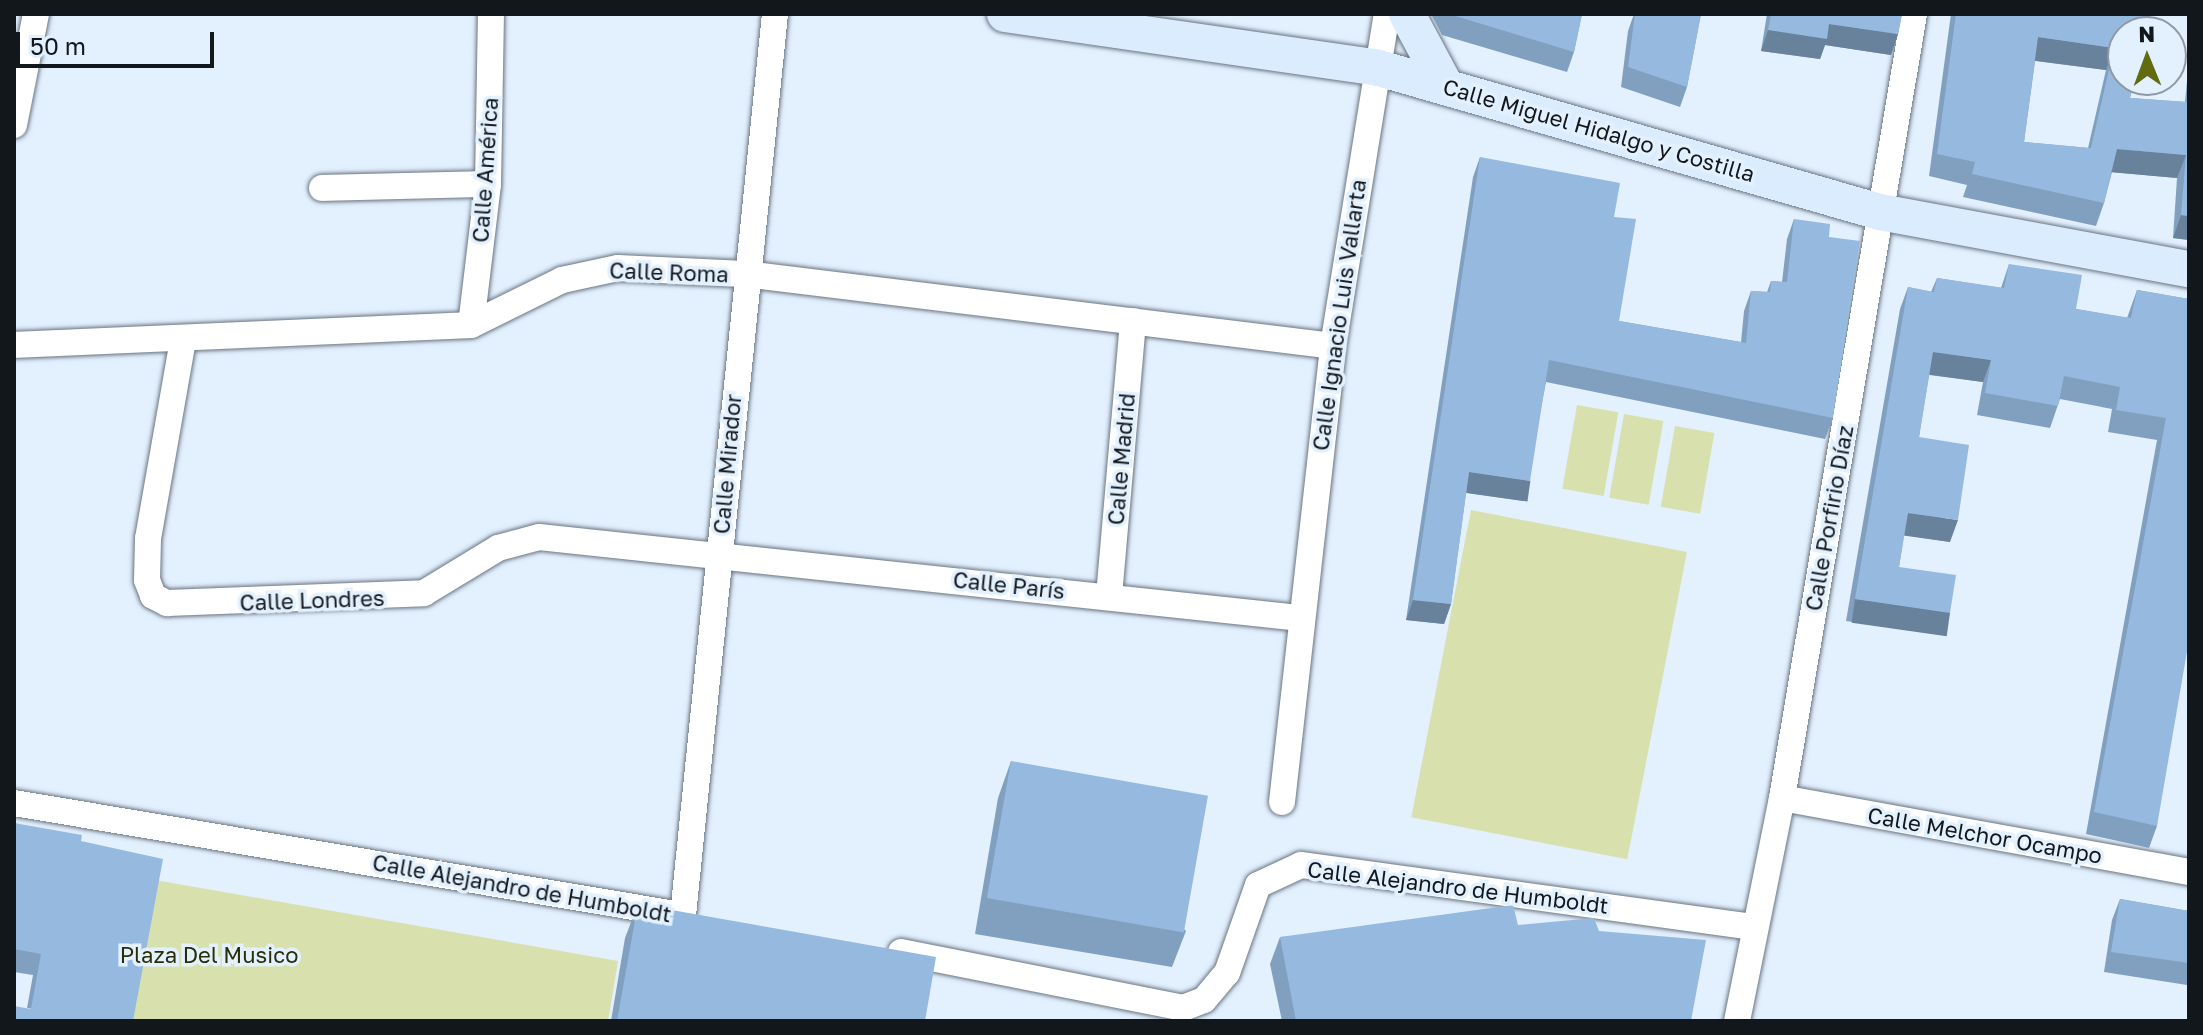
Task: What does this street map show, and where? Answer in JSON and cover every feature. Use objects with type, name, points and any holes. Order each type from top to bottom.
[{"type":"street","points":[[14,125],[36,14]]},
{"type":"street","name":"Calle América","points":[[471,325],[488,184],[491,14]]},
{"type":"street","name":"Calle Mirador","points":[[683,915],[745,274],[775,14]]},
{"type":"street","name":"Calle Miguel Hidalgo y Costilla","points":[[1005,14],[1375,67],[1880,212],[2189,269]]},
{"type":"street","name":"Calle Ignacio Luis Vallarta","points":[[1282,802],[1299,618],[1333,346],[1375,67],[1387,14]]},
{"type":"street","points":[[1407,14],[1446,87]]},
{"type":"street","name":"Calle Porfirio Díaz","points":[[1737,1021],[1782,798],[1914,14]]},
{"type":"street","points":[[322,188],[488,184]]},
{"type":"street","name":"Calle Roma","points":[[14,345],[471,325],[592,270],[745,274],[1333,346]]},
{"type":"street","name":"Calle Madrid","points":[[1109,596],[1133,321]]},
{"type":"street","name":"Calle Londres","points":[[183,340],[148,539],[147,580],[153,596],[167,603],[424,593],[498,548],[539,537],[719,553]]},
{"type":"street","name":"Calle París","points":[[719,553],[1299,618]]},
{"type":"street","name":"Calle Melchor Ocampo","points":[[1782,798],[2189,872]]},
{"type":"street","name":"Calle Alejandro de Humboldt","points":[[14,803],[713,920]]},
{"type":"street","name":"Calle Alejandro de Humboldt","points":[[866,946],[1182,1014],[1204,1000],[1227,973],[1258,885],[1301,865],[1754,927]]},
{"type":"green space","points":[[1577,405],[1618,412],[1604,496],[1562,489]]},
{"type":"green space","points":[[1624,414],[1663,421],[1649,505],[1609,498]]},
{"type":"green space","points":[[1675,426],[1714,433],[1700,514],[1661,507]]},
{"type":"green space","points":[[1471,510],[1687,552],[1627,859],[1411,817]]},
{"type":"green space","name":"Plaza Del Musico","points":[[155,880],[618,961],[608,1021],[130,1021]]},
{"type":"building","points":[[1449,14],[1582,14],[1574,52]]},
{"type":"building","points":[[1635,14],[1701,14],[1687,87],[1628,67]]},
{"type":"building","points":[[1771,14],[1902,14],[1898,34],[1829,24],[1827,39],[1768,30]]},
{"type":"building","points":[[1956,14],[2151,14],[2107,16],[2107,47],[2038,37],[2024,142],[2091,148],[2107,78],[2107,96],[2189,102],[2189,216],[2181,215],[2186,155],[2117,149],[2104,203],[1972,174],[1975,162],[1937,154]]},
{"type":"building","points":[[1480,157],[1620,183],[1614,217],[1636,219],[1619,321],[1746,343],[1751,291],[1770,292],[1771,281],[1787,282],[1794,219],[1830,224],[1829,237],[1860,241],[1833,418],[1549,360],[1530,481],[1469,472],[1451,604],[1413,600]]},
{"type":"building","points":[[2009,264],[2082,275],[2076,309],[2131,318],[2137,290],[2189,299],[2189,640],[2157,826],[2094,812],[2166,418],[2116,410],[2120,387],[2064,376],[2058,406],[1985,393],[1991,360],[1933,352],[1919,437],[1969,445],[1958,520],[1908,513],[1899,567],[1956,575],[1950,613],[1855,599],[1908,287],[1934,292],[1937,278],[2004,288]]},
{"type":"building","points":[[1011,761],[1208,796],[1184,933],[987,898]]},
{"type":"building","points":[[14,823],[82,835],[81,841],[163,859],[133,1021],[14,1021],[14,1006],[31,1009],[41,954],[14,949]]},
{"type":"building","points":[[2120,899],[2189,911],[2189,963],[2111,952]]},
{"type":"building","points":[[638,904],[936,957],[925,1021],[617,1021]]},
{"type":"building","points":[[1513,905],[1518,925],[1594,918],[1599,931],[1706,940],[1691,1021],[1296,1021],[1280,937]]}]
